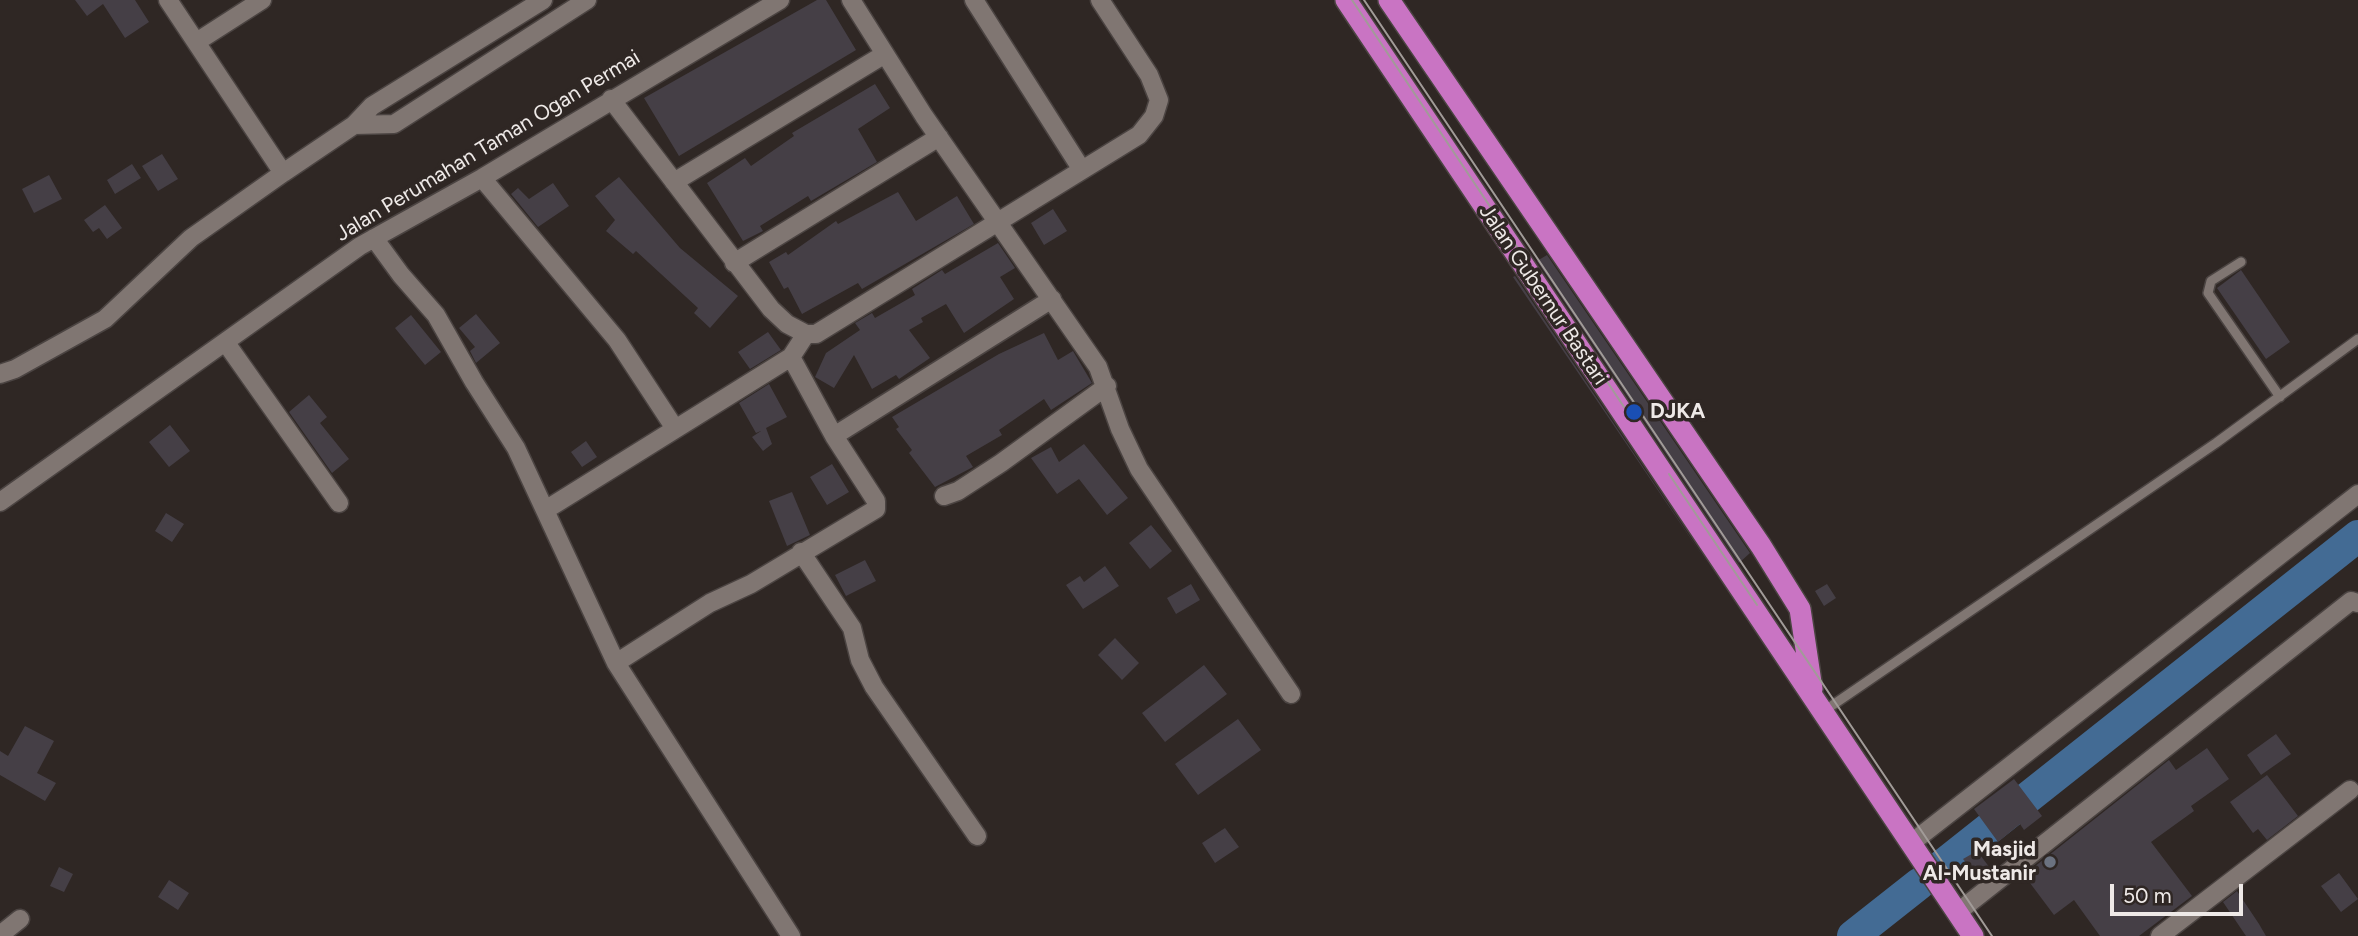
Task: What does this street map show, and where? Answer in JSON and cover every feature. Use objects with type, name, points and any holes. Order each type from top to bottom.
[{"type":"highway","name":"Jalan Gubernur Bastari","points":[[1346,0],[1973,936]]},
{"type":"highway","name":"Jalan Gubernur Bastari","points":[[1389,0],[1762,546],[1800,609],[1819,703]]},
{"type":"highway","points":[[1452,160],[1486,145]]},
{"type":"street","points":[[168,0],[198,41],[283,173]]},
{"type":"street","points":[[198,41],[262,0]]},
{"type":"street","points":[[0,374],[15,369],[105,318],[191,238],[354,125],[372,106],[543,0]]},
{"type":"street","points":[[354,125],[394,124],[587,0]]},
{"type":"street","name":"Jalan Perumahan Taman Ogan Permai","points":[[0,502],[374,238],[482,178],[780,0]]},
{"type":"street","points":[[851,0],[939,136],[1098,367],[1107,386],[1120,429],[1139,469],[1291,694]]},
{"type":"street","points":[[974,0],[1082,170]]},
{"type":"street","points":[[611,99],[771,309],[787,324],[806,334],[816,334],[1139,135],[1154,116],[1159,100],[1149,75],[1100,0]]},
{"type":"street","points":[[674,183],[885,54]]},
{"type":"street","points":[[734,263],[939,136]]},
{"type":"street","points":[[482,178],[617,340],[674,427]]},
{"type":"street","points":[[374,238],[401,275],[436,315],[516,448],[547,509],[616,663],[792,936]]},
{"type":"street","points":[[834,436],[1052,299]]},
{"type":"street","points":[[547,509],[791,356],[806,334]]},
{"type":"street","points":[[226,343],[339,503]]},
{"type":"street","points":[[616,663],[710,603],[751,584],[877,506],[834,436],[791,356]]},
{"type":"street","points":[[944,496],[1001,463],[1107,386]]},
{"type":"street","points":[[1910,844],[2358,494]]},
{"type":"street","points":[[801,552],[852,628],[860,660],[874,687],[977,836]]},
{"type":"street","points":[[1958,912],[2351,601],[2358,603]]},
{"type":"street","points":[[2160,936],[2350,790]]},
{"type":"street","points":[[0,935],[20,919]]},
{"type":"lane","points":[[2241,262],[2211,281],[2206,289],[2280,397]]},
{"type":"lane","points":[[1819,703],[2280,397],[2358,340]]},
{"type":"building","points":[[75,0],[135,0],[149,22],[125,38],[103,4],[87,16]]},
{"type":"building","points":[[817,0],[826,0],[856,50],[679,156],[644,98]]},
{"type":"building","points":[[875,84],[890,108],[858,129],[877,162],[811,201],[808,196],[760,226],[763,231],[743,241],[707,183],[745,158],[751,166],[794,136],[792,133]]},
{"type":"building","points":[[162,154],[178,179],[158,191],[142,166]]},
{"type":"building","points":[[132,164],[141,178],[115,194],[107,180]]},
{"type":"building","points":[[49,175],[62,199],[34,213],[22,189]]},
{"type":"building","points":[[619,177],[680,248],[738,296],[710,328],[694,313],[698,308],[636,251],[633,254],[606,231],[615,220],[595,196]]},
{"type":"building","points":[[553,183],[569,206],[538,227],[511,194],[518,188],[529,199]]},
{"type":"building","points":[[898,192],[916,221],[957,196],[974,224],[862,289],[858,283],[802,314],[788,287],[784,289],[769,262],[786,252],[788,255],[836,221],[838,224]]},
{"type":"building","points":[[105,205],[122,228],[107,239],[99,228],[93,232],[84,220]]},
{"type":"building","points":[[1053,209],[1067,231],[1044,245],[1031,223]]},
{"type":"building","points":[[998,243],[1015,268],[1000,277],[1014,299],[964,333],[946,304],[921,318],[923,322],[909,330],[930,358],[899,379],[896,375],[872,389],[854,355],[834,388],[815,377],[826,353],[860,330],[855,323],[872,313],[875,318],[915,295],[912,289],[942,270],[945,274]]},
{"type":"building","points":[[1547,255],[1750,553],[1739,563],[1537,261]]},
{"type":"building","points":[[2241,270],[2290,342],[2266,359],[2217,288]]},
{"type":"building","points":[[1515,276],[1712,570],[1513,277]]},
{"type":"building","points":[[476,314],[500,343],[476,363],[470,351],[475,347],[459,328]]},
{"type":"building","points":[[411,315],[441,352],[425,365],[395,328]]},
{"type":"building","points":[[768,332],[781,350],[750,369],[738,352]]},
{"type":"building","points":[[1044,333],[1058,360],[1073,351],[1092,383],[1051,410],[1044,399],[999,430],[1002,435],[966,456],[973,467],[935,487],[909,453],[912,450],[896,429],[899,427],[892,417],[999,354]]},
{"type":"building","points":[[769,384],[787,417],[766,428],[772,444],[763,451],[752,437],[761,431],[756,433],[739,403]]},
{"type":"building","points":[[309,395],[327,417],[320,423],[349,459],[332,473],[289,412]]},
{"type":"building","points":[[170,425],[190,451],[169,467],[149,442]]},
{"type":"building","points":[[586,441],[597,457],[582,467],[571,452]]},
{"type":"building","points":[[1084,444],[1128,498],[1107,515],[1079,479],[1057,494],[1031,458],[1051,447],[1059,462]]},
{"type":"building","points":[[832,464],[849,492],[827,505],[810,477]]},
{"type":"building","points":[[792,492],[810,535],[787,546],[769,501]]},
{"type":"building","points":[[166,513],[184,524],[172,542],[155,531]]},
{"type":"building","points":[[1151,525],[1172,551],[1150,569],[1129,543]]},
{"type":"building","points":[[865,560],[876,581],[846,596],[835,575]]},
{"type":"building","points":[[1105,566],[1119,586],[1083,609],[1066,585],[1080,576],[1084,582]]},
{"type":"building","points":[[1191,584],[1200,600],[1176,614],[1167,598]]},
{"type":"building","points":[[1827,584],[1836,598],[1824,606],[1815,591]]},
{"type":"building","points":[[1115,638],[1139,663],[1122,680],[1098,655]]},
{"type":"building","points":[[1204,665],[1227,694],[1165,742],[1142,713]]},
{"type":"building","points":[[1238,719],[1261,750],[1198,795],[1175,764]]},
{"type":"building","points":[[25,726],[54,741],[37,773],[56,783],[45,801],[0,775],[0,751],[8,756]]},
{"type":"building","points":[[2276,734],[2291,754],[2261,775],[2247,755]]},
{"type":"building","points":[[2207,748],[2229,779],[2191,806],[2194,811],[2151,842],[2192,896],[2139,936],[2100,936],[2074,900],[2054,915],[2024,875],[2169,760],[2176,770]]},
{"type":"building","points":[[2267,775],[2298,816],[2267,840],[2258,829],[2253,833],[2230,802]]},
{"type":"building","points":[[2014,779],[2042,816],[2024,830],[2020,824],[1998,842],[1974,809]]},
{"type":"building","points":[[1225,828],[1239,847],[1215,863],[1202,843]]},
{"type":"building","points":[[1977,851],[1990,868],[1978,877],[1963,859]]},
{"type":"building","points":[[59,867],[73,874],[64,892],[50,886]]},
{"type":"building","points":[[2339,873],[2358,899],[2341,912],[2321,886]]},
{"type":"building","points":[[169,880],[189,893],[178,910],[158,897]]},
{"type":"building","points":[[2237,891],[2266,936],[2246,936],[2223,902]]},
{"type":"waterway","points":[[1944,864],[2358,536]]},
{"type":"waterway","points":[[1853,936],[1919,884]]},
{"type":"tram line","points":[[1352,0],[1624,407]]},
{"type":"tram line","points":[[1364,0],[1992,936]]},
{"type":"tram line","points":[[1669,474],[1757,605]]},
{"type":"place","name":"DJKA","points":[[1634,412]]},
{"type":"place","name":"Masjid Al-Mustanir","points":[[2050,862]]}]
